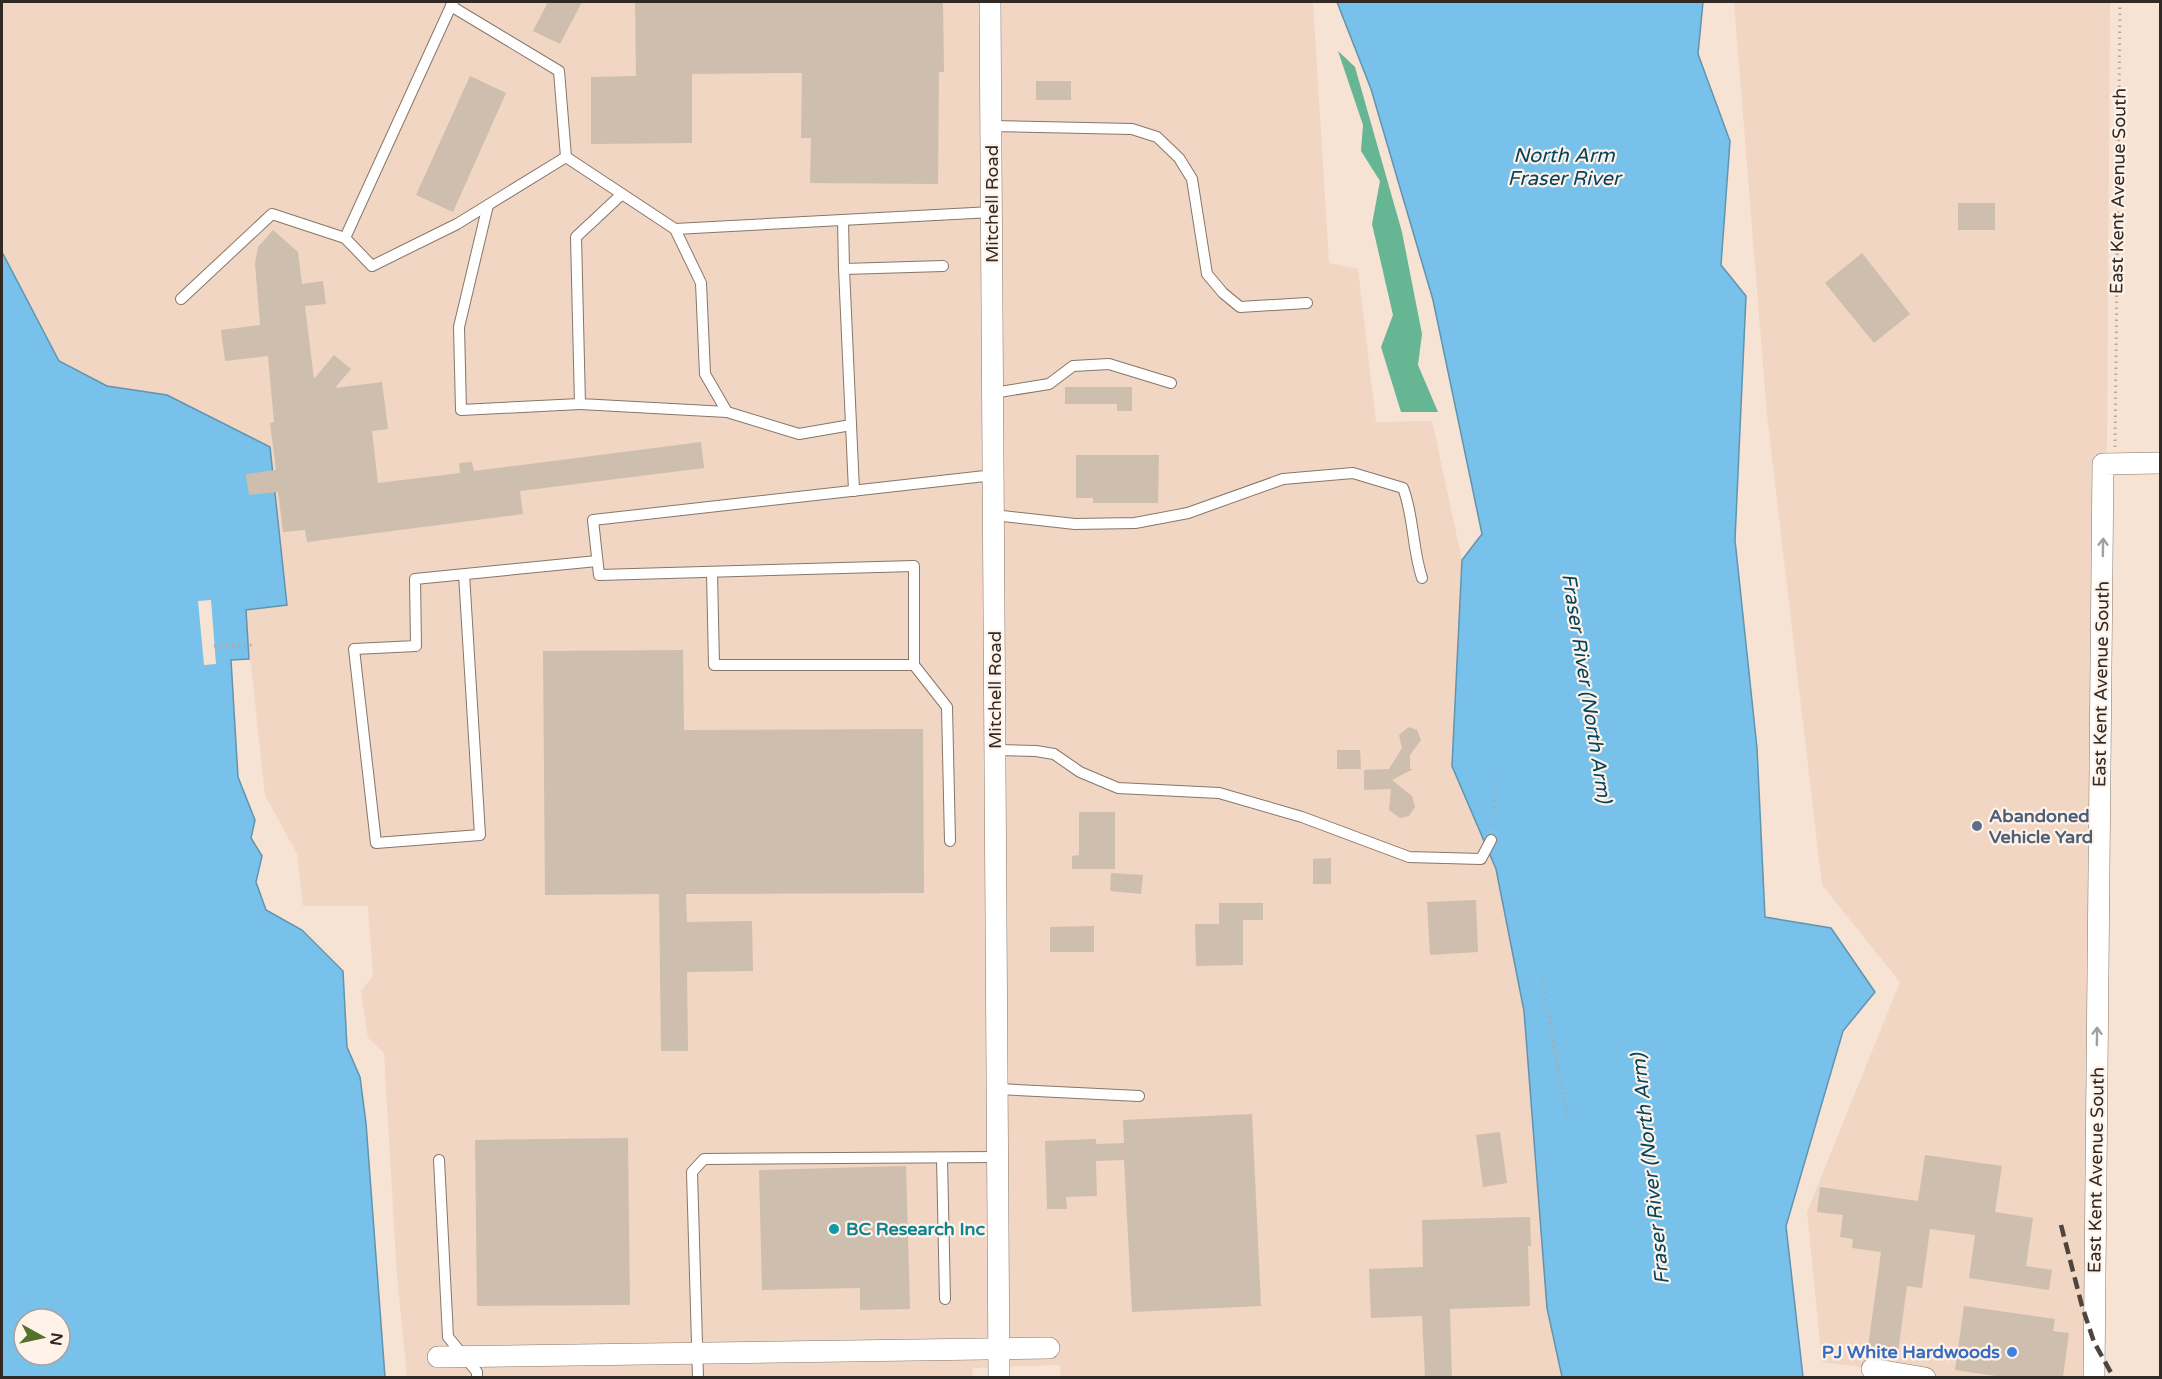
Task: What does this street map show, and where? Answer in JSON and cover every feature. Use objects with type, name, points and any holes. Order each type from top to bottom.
[{"type":"street","name":"Mitchell Road","points":[[990,2],[999,1377]]},
{"type":"street","points":[[2109,464],[2160,463]]},
{"type":"street","name":"East Kent Avenue South","points":[[2094,1377],[2109,464]]},
{"type":"street","points":[[438,1357],[1049,1348]]},
{"type":"street","points":[[1872,1369],[1925,1377]]},
{"type":"lane","points":[[345,238],[452,4],[559,71],[566,157]]},
{"type":"lane","points":[[991,126],[1132,129],[1157,137],[1179,158],[1192,179],[1207,274],[1223,293],[1240,307],[1307,303]]},
{"type":"lane","points":[[566,157],[675,229],[701,283],[705,374],[727,412]]},
{"type":"lane","points":[[181,299],[272,214],[345,238],[372,266],[457,224],[566,157]]},
{"type":"lane","points":[[580,404],[576,237],[622,194]]},
{"type":"lane","points":[[488,205],[459,327],[461,410],[580,404],[727,412],[799,434],[851,425]]},
{"type":"lane","points":[[675,229],[992,212]]},
{"type":"lane","points":[[843,220],[854,491]]},
{"type":"lane","points":[[844,269],[943,266]]},
{"type":"lane","points":[[993,393],[1049,384],[1073,366],[1109,364],[1171,383]]},
{"type":"lane","points":[[994,515],[1075,524],[1135,523],[1188,513],[1283,479],[1353,473],[1403,488],[1409,504],[1414,554],[1422,578]]},
{"type":"lane","points":[[950,841],[947,707],[914,665],[914,566],[599,575],[593,520],[994,475]]},
{"type":"lane","points":[[464,574],[480,835],[376,843],[354,649],[416,646],[415,579],[464,574],[597,561]]},
{"type":"lane","points":[[712,572],[714,665],[914,665]]},
{"type":"lane","points":[[996,750],[1054,754],[1080,772],[1118,788],[1219,793],[1302,817],[1409,857],[1480,859],[1491,840]]},
{"type":"lane","points":[[998,1089],[1139,1096]]},
{"type":"lane","points":[[698,1377],[692,1172],[704,1159],[998,1157]]},
{"type":"lane","points":[[942,1158],[945,1299]]},
{"type":"lane","points":[[439,1160],[444,1314],[448,1337],[477,1372],[477,1377]]},
{"type":"path","name":"East Kent Avenue South","points":[[2109,464],[2120,2]]},
{"type":"path","points":[[214,646],[252,645]]},
{"type":"path","points":[[1491,840],[1497,779]]},
{"type":"path","points":[[1541,975],[1568,1122]]},
{"type":"shaded area","points":[[2,2],[1313,2],[1329,263],[1358,269],[1376,422],[1432,421],[1462,560],[1452,766],[1496,869],[1524,1011],[1547,1308],[1562,1377],[1061,1378],[1060,1365],[973,1368],[972,1378],[407,1377],[397,1276],[384,1053],[368,1038],[361,991],[373,976],[368,906],[303,906],[297,854],[265,795],[245,610],[286,605],[167,395],[107,386],[59,361],[2,252]]},
{"type":"shaded area","points":[[1734,2],[2110,2],[2106,599],[2087,1377],[1949,1378],[1822,1362],[1807,1212],[1900,982],[1822,885],[1767,415]]},
{"type":"green space","points":[[1338,51],[1355,67],[1402,232],[1422,334],[1418,365],[1438,412],[1401,412],[1381,347],[1393,315],[1372,224],[1380,181],[1361,151],[1363,125]]},
{"type":"water","name":"North Arm Fraser River","points":[[1337,2],[1703,2],[1698,54],[1730,141],[1721,265],[1746,296],[1735,540],[1757,748],[1765,917],[1831,928],[1875,992],[1843,1031],[1786,1226],[1803,1377],[1562,1377],[1547,1308],[1524,1011],[1496,869],[1452,766],[1462,560],[1482,534],[1433,300],[1371,89]]},
{"type":"water","points":[[2,252],[59,361],[107,386],[167,395],[270,447],[287,605],[246,610],[249,659],[231,660],[238,777],[255,820],[251,838],[262,856],[256,882],[266,910],[302,930],[343,971],[347,1047],[360,1077],[366,1123],[385,1377],[2,1377]]},
{"type":"pier","points":[[211,600],[216,664],[204,665],[198,601]]},
{"type":"building","points":[[548,2],[582,2],[560,44],[533,31]]},
{"type":"building","points":[[635,2],[943,2],[944,72],[939,72],[938,184],[810,183],[811,138],[801,138],[802,73],[692,74],[692,143],[591,144],[591,77],[636,76]]},
{"type":"building","points":[[470,76],[506,93],[453,212],[416,195]]},
{"type":"building","points":[[1036,81],[1071,81],[1071,100],[1036,100]]},
{"type":"building","points":[[1958,203],[1995,203],[1995,230],[1958,230]]},
{"type":"building","points":[[273,230],[298,252],[302,284],[323,281],[326,304],[305,306],[314,379],[334,355],[351,369],[335,388],[382,382],[388,429],[372,431],[378,483],[460,473],[459,463],[472,462],[474,471],[701,442],[704,468],[520,491],[523,514],[307,542],[305,530],[283,532],[278,492],[249,495],[246,474],[276,470],[270,423],[274,422],[268,356],[225,361],[221,330],[260,325],[255,264],[258,247]]},
{"type":"building","points":[[1862,253],[1910,314],[1874,343],[1825,283]]},
{"type":"building","points":[[1065,387],[1132,387],[1132,411],[1117,411],[1117,404],[1065,404]]},
{"type":"building","points":[[1076,455],[1159,455],[1158,503],[1093,503],[1093,498],[1076,498]]},
{"type":"building","points":[[683,650],[684,730],[923,729],[924,893],[686,894],[687,922],[752,921],[753,971],[687,972],[688,1051],[661,1051],[659,894],[545,895],[543,651]]},
{"type":"building","points":[[1409,727],[1417,730],[1421,740],[1410,755],[1410,769],[1413,769],[1392,780],[1412,796],[1415,807],[1409,816],[1400,818],[1389,810],[1391,789],[1364,790],[1364,770],[1389,769],[1402,748],[1399,735]]},
{"type":"building","points":[[1337,750],[1360,750],[1361,769],[1337,769]]},
{"type":"building","points":[[1079,812],[1115,812],[1115,869],[1072,869],[1072,856],[1079,855]]},
{"type":"building","points":[[1331,858],[1331,884],[1313,884],[1313,859]]},
{"type":"building","points":[[1111,873],[1143,875],[1141,894],[1110,891]]},
{"type":"building","points":[[1476,900],[1478,952],[1430,955],[1427,902]]},
{"type":"building","points":[[1219,903],[1263,903],[1263,920],[1243,920],[1243,965],[1196,966],[1195,924],[1219,924]]},
{"type":"building","points":[[1094,926],[1094,952],[1050,952],[1050,927]]},
{"type":"building","points":[[1252,1114],[1261,1306],[1132,1312],[1124,1160],[1096,1161],[1097,1196],[1066,1197],[1067,1209],[1047,1209],[1045,1141],[1096,1139],[1096,1144],[1124,1143],[1123,1120]]},
{"type":"building","points":[[1500,1132],[1507,1183],[1483,1187],[1476,1135]]},
{"type":"building","points":[[628,1138],[630,1305],[477,1306],[475,1140]]},
{"type":"building","points":[[1925,1155],[2002,1166],[1995,1212],[2033,1218],[2026,1266],[2052,1270],[2049,1290],[1969,1278],[1975,1235],[1930,1229],[1922,1288],[1907,1286],[1898,1352],[1868,1347],[1881,1252],[1852,1248],[1853,1239],[1840,1237],[1843,1215],[1817,1212],[1820,1187],[1918,1201]]},
{"type":"building","name":"BC Research Inc","points":[[906,1166],[910,1309],[860,1310],[860,1288],[762,1290],[759,1170]]},
{"type":"building","points":[[1530,1217],[1531,1246],[1528,1246],[1530,1306],[1450,1309],[1452,1377],[1425,1377],[1422,1316],[1371,1318],[1369,1269],[1423,1267],[1422,1220]]},
{"type":"building","name":"PJ White Hardwoods","points":[[1964,1306],[2055,1319],[2053,1331],[2069,1333],[2063,1377],[2003,1377],[1955,1370]]},
{"type":"railway","points":[[2061,1225],[2094,1342],[2114,1378]]},
{"type":"place","name":"Abandoned Vehicle Yard","points":[[1977,826]]},
{"type":"place","name":"BC Research Inc","points":[[834,1229]]},
{"type":"place","name":"PJ White Hardwoods","points":[[2012,1352]]},
{"type":"water label","name":"Fraser River (North Arm)","points":[[1587,688]]},
{"type":"water label","name":"Fraser River (North Arm)","points":[[1650,1169]]}]
